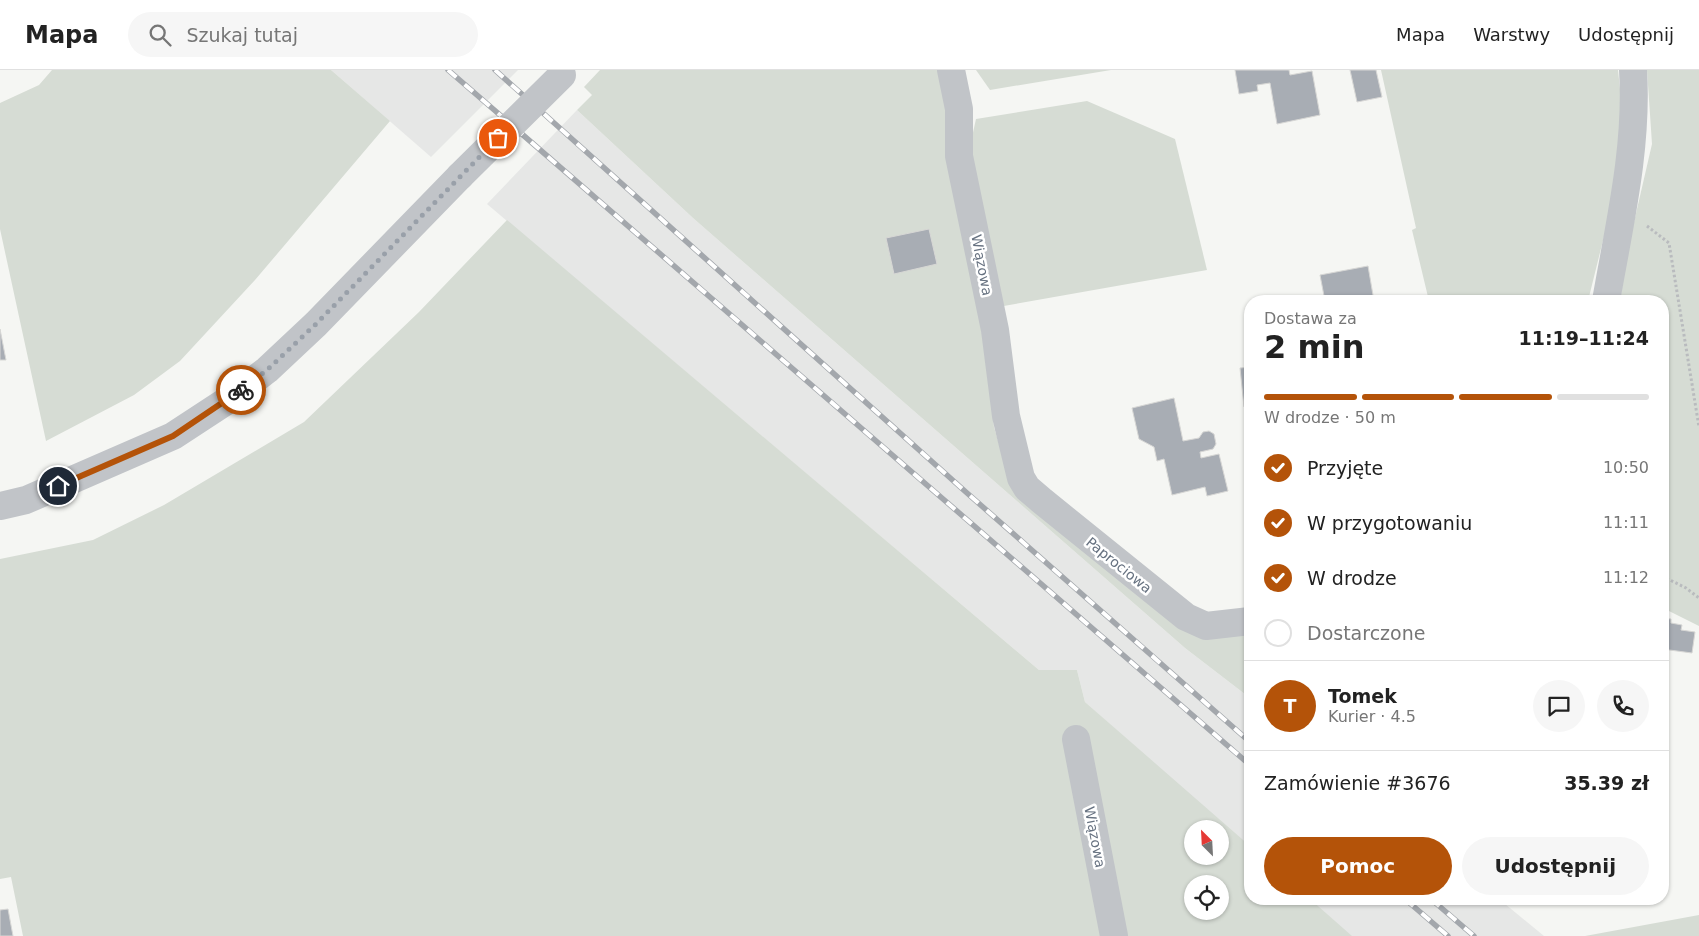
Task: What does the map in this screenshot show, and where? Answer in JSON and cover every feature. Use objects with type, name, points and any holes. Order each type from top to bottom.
[{"type":"street","name":"Wiązowa","points":[[951,70],[959,109],[959,156],[995,330],[1006,416],[1016,460]]},
{"type":"street","points":[[1607,295],[1623,206],[1635,103],[1633,70]]},
{"type":"street","points":[[0,506],[26,500],[173,436],[228,400],[267,370],[316,324],[460,176],[564,73]]},
{"type":"street","name":"Paprociowa","points":[[1016,460],[1021,478],[1027,488],[1186,617],[1206,626],[1244,621]]},
{"type":"street","name":"Wiązowa","points":[[1076,739],[1114,936]]},
{"type":"path","points":[[1623,206],[1669,243],[1699,427]]},
{"type":"path","points":[[1669,580],[1686,588],[1699,598]]},
{"type":"shaded area","points":[[52,70],[331,70],[390,121],[255,280],[180,361],[134,395],[46,441],[0,229],[0,103],[39,85]]},
{"type":"shaded area","points":[[331,70],[518,70],[431,157]]},
{"type":"shaded area","points":[[600,70],[940,70],[981,325],[994,427],[1006,468],[1139,593],[1244,625],[1244,693],[1185,648],[693,218],[577,110],[592,95],[584,87]]},
{"type":"shaded area","points":[[976,70],[1111,70],[990,90]]},
{"type":"shaded area","points":[[1381,70],[1618,70],[1624,127],[1616,188],[1589,295],[1428,295],[1412,230],[1416,228]]},
{"type":"shaded area","points":[[1647,70],[1699,70],[1699,626],[1669,611],[1669,295],[1621,295],[1628,248],[1652,144]]},
{"type":"shaded area","points":[[1087,101],[1175,139],[1207,270],[998,307],[970,146],[976,119]]},
{"type":"shaded area","points":[[577,110],[693,218],[1185,648],[1244,693],[1244,844],[1229,830],[1229,820],[1217,820],[1085,702],[1077,670],[1039,670],[487,204]]},
{"type":"shaded area","points":[[507,220],[1039,670],[1077,670],[1085,702],[1220,820],[1184,820],[1184,865],[1229,865],[1229,828],[1244,841],[1244,905],[1317,905],[1352,936],[23,936],[11,877],[0,879],[0,559],[93,540],[164,505],[304,422],[419,312]]},
{"type":"shaded area","points":[[1313,905],[1506,905],[1544,936],[1348,936]]},
{"type":"shaded area","points":[[1699,915],[1699,936],[1585,936]]},
{"type":"building","points":[[1235,70],[1289,70],[1290,75],[1312,71],[1320,115],[1277,124],[1270,83],[1257,85],[1258,91],[1239,94]]},
{"type":"building","points":[[1350,70],[1376,70],[1382,97],[1357,102]]},
{"type":"building","points":[[929,229],[937,264],[894,274],[886,238]]},
{"type":"building","points":[[1368,266],[1373,295],[1324,295],[1320,275]]},
{"type":"building","points":[[0,329],[6,360],[0,360]]},
{"type":"building","points":[[1240,368],[1244,368],[1244,407]]},
{"type":"building","points":[[1174,398],[1183,441],[1199,438],[1203,432],[1209,431],[1214,434],[1216,444],[1213,449],[1200,452],[1201,458],[1219,454],[1228,491],[1207,496],[1205,487],[1172,495],[1164,459],[1157,461],[1154,447],[1139,439],[1132,408]]},
{"type":"building","points":[[1669,619],[1671,619],[1671,623],[1682,625],[1681,630],[1695,632],[1692,653],[1669,650]]},
{"type":"building","points":[[8,909],[13,936],[0,936],[0,910]]},
{"type":"railway","points":[[448,70],[1244,760]]},
{"type":"railway","points":[[495,70],[967,493],[1244,737]]},
{"type":"railway","points":[[1412,905],[1448,936]]},
{"type":"railway","points":[[1438,905],[1474,936]]},
{"type":"way so far","points":[[241,390],[267,370],[316,324],[498,138]]},
{"type":"route","points":[[58,486],[173,436],[241,390]]}]
